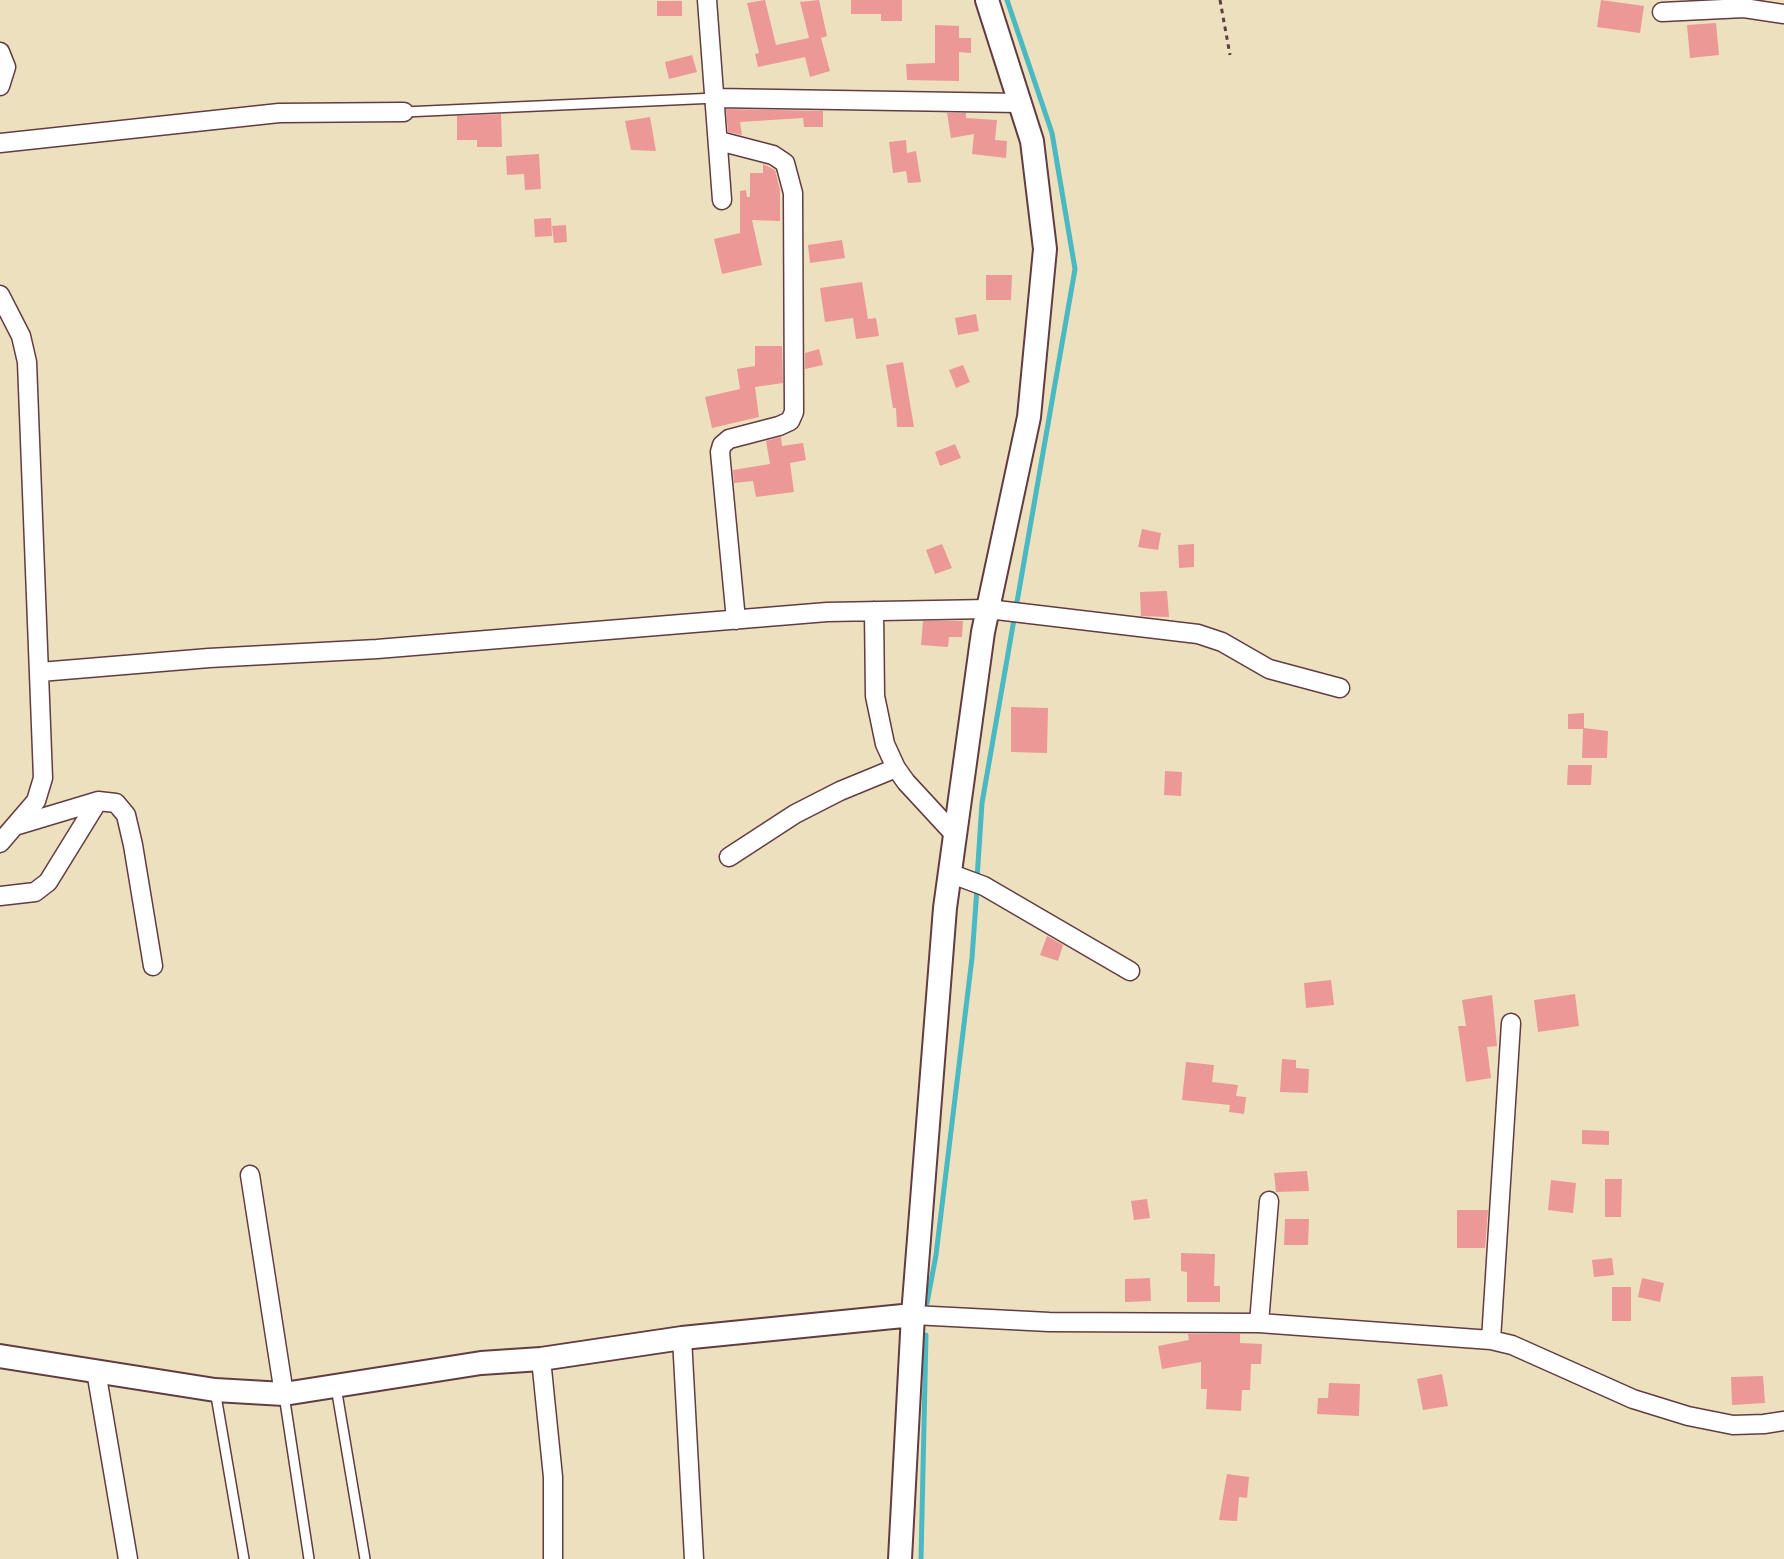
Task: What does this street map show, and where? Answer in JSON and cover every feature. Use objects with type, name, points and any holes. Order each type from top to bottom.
[{"type":"street","points":[[707,0],[722,200]]},
{"type":"street","points":[[900,1559],[913,1315],[955,835],[1002,612],[1029,417],[1045,249],[1032,141],[987,0]]},
{"type":"street","points":[[1662,12],[1748,4],[1784,14]]},
{"type":"street","points":[[0,52],[6,67],[0,86]]},
{"type":"street","points":[[716,98],[1019,103]]},
{"type":"street","points":[[0,143],[279,113],[404,111]]},
{"type":"street","points":[[719,141],[773,155],[785,163],[793,193],[794,412],[790,422],[729,439],[722,444],[720,453],[736,620]]},
{"type":"street","points":[[0,295],[21,336],[27,362],[43,778],[36,801],[0,843]]},
{"type":"street","points":[[874,611],[875,696],[885,744],[896,768],[955,835]]},
{"type":"street","points":[[40,672],[209,658],[377,649],[827,612],[1002,612],[1198,634],[1222,642],[1269,669],[1340,688]]},
{"type":"street","points":[[729,856],[795,814],[840,791],[896,768]]},
{"type":"street","points":[[15,826],[98,801],[116,803],[126,815],[153,966]]},
{"type":"street","points":[[0,896],[35,892],[48,882],[98,801]]},
{"type":"street","points":[[953,874],[984,886],[1130,971]]},
{"type":"street","points":[[1491,1340],[1511,1023]]},
{"type":"street","points":[[250,1175],[284,1394]]},
{"type":"street","points":[[1259,1323],[1269,1201]]},
{"type":"street","points":[[0,1356],[215,1390],[284,1394],[481,1363],[541,1359],[682,1338],[913,1315],[1049,1322],[1259,1323],[1491,1340],[1512,1345],[1633,1399],[1688,1416],[1733,1425],[1764,1424],[1784,1420]]},
{"type":"street","points":[[682,1338],[694,1559]]},
{"type":"street","points":[[541,1359],[553,1477],[553,1559]]},
{"type":"street","points":[[96,1371],[128,1559]]},
{"type":"lane","points":[[404,111],[716,98]]},
{"type":"lane","points":[[336,1385],[365,1559]]},
{"type":"lane","points":[[215,1390],[244,1559]]},
{"type":"lane","points":[[284,1394],[309,1559]]},
{"type":"path","points":[[1220,0],[1230,55]]},
{"type":"building","points":[[765,0],[776,45],[809,38],[800,2],[819,0],[827,36],[821,38],[830,71],[810,77],[805,57],[758,67],[755,54],[759,53],[747,3]]},
{"type":"building","points":[[851,0],[902,0],[902,21],[881,21],[881,14],[851,14]]},
{"type":"building","points":[[1601,0],[1644,6],[1640,33],[1597,27]]},
{"type":"building","points":[[657,1],[682,1],[682,16],[657,16]]},
{"type":"building","points":[[1716,23],[1719,55],[1690,58],[1687,25]]},
{"type":"building","points":[[935,25],[959,26],[959,38],[971,38],[971,53],[959,52],[959,81],[907,80],[906,64],[935,63]]},
{"type":"building","points":[[692,55],[697,72],[669,79],[665,62]]},
{"type":"building","points":[[726,109],[823,111],[823,127],[804,127],[803,118],[740,122],[742,135],[728,132]]},
{"type":"building","points":[[947,113],[966,113],[966,118],[997,120],[995,140],[1007,141],[1006,158],[972,154],[974,134],[951,138]]},
{"type":"building","points":[[501,114],[502,147],[477,147],[477,140],[457,140],[457,116]]},
{"type":"building","points":[[650,117],[656,151],[631,150],[625,121]]},
{"type":"building","points":[[906,140],[907,153],[916,151],[921,182],[908,183],[906,171],[893,173],[889,142]]},
{"type":"building","points":[[539,154],[541,189],[525,190],[524,174],[507,175],[506,156]]},
{"type":"building","points":[[763,164],[775,170],[780,190],[780,221],[752,220],[762,265],[722,274],[714,239],[740,233],[740,191],[746,190],[747,197],[750,197],[750,173],[763,173]]},
{"type":"building","points":[[551,218],[552,236],[535,237],[534,219]]},
{"type":"building","points":[[566,225],[567,242],[554,243],[552,226]]},
{"type":"building","points":[[842,240],[845,258],[810,263],[808,245]]},
{"type":"building","points":[[986,275],[1012,275],[1011,300],[986,300]]},
{"type":"building","points":[[862,282],[868,319],[876,318],[879,336],[856,339],[853,318],[825,322],[820,288]]},
{"type":"building","points":[[976,314],[979,331],[958,335],[955,318]]},
{"type":"building","points":[[755,346],[782,346],[783,383],[755,387],[759,417],[712,428],[705,397],[740,389],[737,369],[755,366]]},
{"type":"building","points":[[819,349],[823,365],[805,369],[805,353]]},
{"type":"building","points":[[903,362],[914,427],[897,427],[896,408],[893,408],[886,365]]},
{"type":"building","points":[[963,365],[970,382],[956,388],[949,370]]},
{"type":"building","points":[[781,437],[782,446],[803,443],[806,460],[790,463],[794,492],[756,497],[753,481],[734,483],[733,470],[770,464],[766,441]]},
{"type":"building","points":[[955,444],[961,458],[940,466],[935,452]]},
{"type":"building","points":[[1142,529],[1161,533],[1158,550],[1138,547]]},
{"type":"building","points":[[942,544],[952,568],[935,574],[926,550]]},
{"type":"building","points":[[1194,544],[1194,567],[1179,568],[1178,545]]},
{"type":"building","points":[[1167,591],[1169,617],[1141,616],[1140,592]]},
{"type":"building","points":[[923,621],[963,621],[962,637],[949,637],[948,647],[921,645]]},
{"type":"building","points":[[1011,707],[1048,708],[1047,753],[1011,752]]},
{"type":"building","points":[[1584,713],[1584,728],[1608,731],[1607,758],[1582,758],[1583,729],[1568,729],[1568,714]]},
{"type":"building","points":[[1568,765],[1592,765],[1591,785],[1567,785]]},
{"type":"building","points":[[1165,771],[1182,772],[1181,796],[1164,795]]},
{"type":"building","points":[[1047,936],[1063,945],[1058,961],[1040,955]]},
{"type":"building","points":[[1331,980],[1334,1005],[1306,1008],[1304,983]]},
{"type":"building","points":[[1575,994],[1579,1026],[1538,1032],[1534,1000]]},
{"type":"building","points":[[1492,995],[1497,1046],[1487,1047],[1491,1078],[1466,1082],[1458,1026],[1466,1026],[1462,1000]]},
{"type":"building","points":[[1282,1059],[1296,1060],[1296,1068],[1309,1069],[1308,1093],[1280,1092]]},
{"type":"building","points":[[1186,1062],[1214,1065],[1212,1082],[1238,1085],[1236,1096],[1246,1097],[1244,1114],[1229,1112],[1230,1105],[1182,1100]]},
{"type":"building","points":[[1582,1130],[1609,1131],[1609,1145],[1582,1144]]},
{"type":"building","points":[[1307,1171],[1309,1191],[1276,1192],[1274,1173]]},
{"type":"building","points":[[1605,1179],[1622,1179],[1621,1217],[1605,1217]]},
{"type":"building","points":[[1551,1180],[1576,1183],[1573,1213],[1548,1210]]},
{"type":"building","points":[[1147,1199],[1150,1218],[1134,1220],[1131,1201]]},
{"type":"building","points":[[1457,1210],[1488,1210],[1485,1248],[1457,1248]]},
{"type":"building","points":[[1285,1219],[1309,1219],[1308,1245],[1284,1245]]},
{"type":"building","points":[[1181,1253],[1215,1254],[1214,1286],[1220,1286],[1220,1302],[1187,1302],[1187,1272],[1181,1271]]},
{"type":"building","points":[[1612,1258],[1614,1275],[1594,1277],[1592,1260]]},
{"type":"building","points":[[1150,1278],[1151,1301],[1125,1302],[1125,1279]]},
{"type":"building","points":[[1642,1278],[1664,1283],[1660,1302],[1638,1297]]},
{"type":"building","points":[[1612,1287],[1631,1287],[1631,1321],[1612,1321]]},
{"type":"building","points":[[1188,1334],[1240,1334],[1240,1343],[1262,1344],[1261,1364],[1251,1364],[1250,1390],[1242,1390],[1241,1411],[1206,1409],[1207,1389],[1201,1389],[1201,1362],[1162,1369],[1158,1346],[1189,1340]]},
{"type":"building","points":[[1442,1374],[1448,1406],[1423,1410],[1417,1379]]},
{"type":"building","points":[[1763,1376],[1765,1403],[1732,1405],[1731,1377]]},
{"type":"building","points":[[1329,1383],[1360,1384],[1359,1416],[1317,1414],[1318,1398],[1328,1398]]},
{"type":"building","points":[[1227,1474],[1249,1477],[1247,1498],[1239,1497],[1237,1521],[1219,1520]]},
{"type":"waterway","points":[[977,879],[982,803],[1075,269],[1052,133],[1007,0]]},
{"type":"waterway","points":[[927,1303],[936,1255],[972,958],[977,888]]},
{"type":"waterway","points":[[921,1559],[926,1335]]}]
